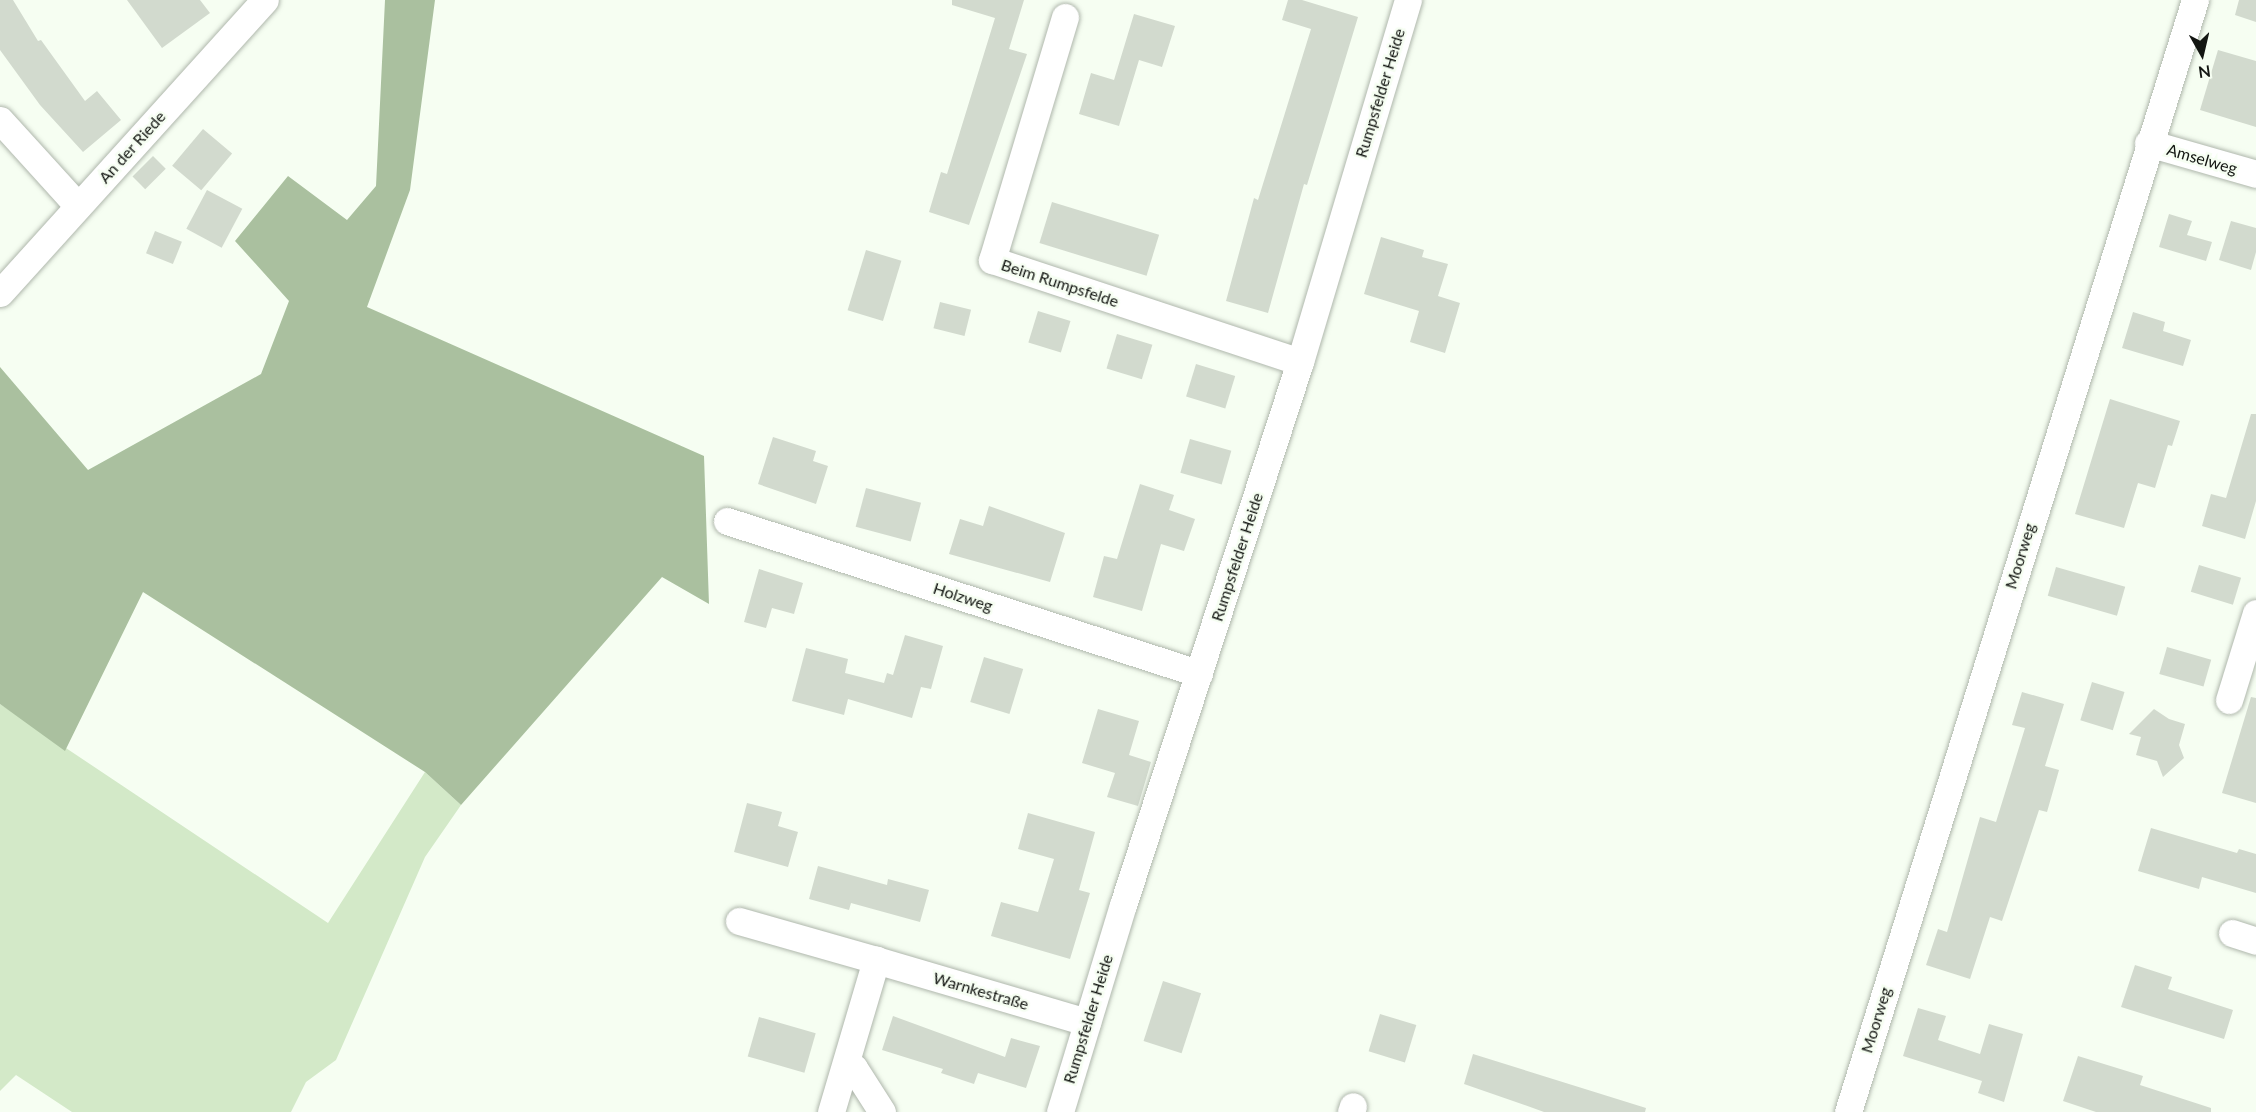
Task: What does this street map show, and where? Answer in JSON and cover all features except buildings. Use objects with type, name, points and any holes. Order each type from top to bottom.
[{"type":"street","name":"An der Riede","points":[[0,293],[265,0]]},
{"type":"street","name":"Rumpsfelder Heide","points":[[1060,1112],[1300,362],[1408,0]]},
{"type":"street","name":"Moorweg","points":[[1848,1112],[2148,143],[2195,0]]},
{"type":"street","name":"Beim Rumpsfelde","points":[[1065,17],[992,261],[1300,362]]},
{"type":"street","points":[[0,120],[78,206]]},
{"type":"street","name":"Amselweg","points":[[2148,143],[2256,174]]},
{"type":"street","name":"Holzweg","points":[[728,521],[1199,673]]},
{"type":"street","points":[[2229,700],[2256,614]]},
{"type":"street","name":"Warnkestraße","points":[[739,921],[1087,1022]]},
{"type":"street","points":[[831,1112],[876,960]]},
{"type":"street","points":[[846,1064],[854,1068],[882,1112]]},
{"type":"green space","points":[[385,0],[435,0],[410,190],[367,307],[704,456],[709,604],[662,577],[461,805],[425,772],[143,592],[65,751],[0,704],[0,367],[88,470],[261,374],[289,301],[235,241],[288,176],[347,220],[376,186]]},
{"type":"green space","points":[[0,704],[328,923],[425,772],[461,805],[425,857],[336,1060],[306,1082],[291,1112],[72,1112],[16,1075],[0,1091]]}]
